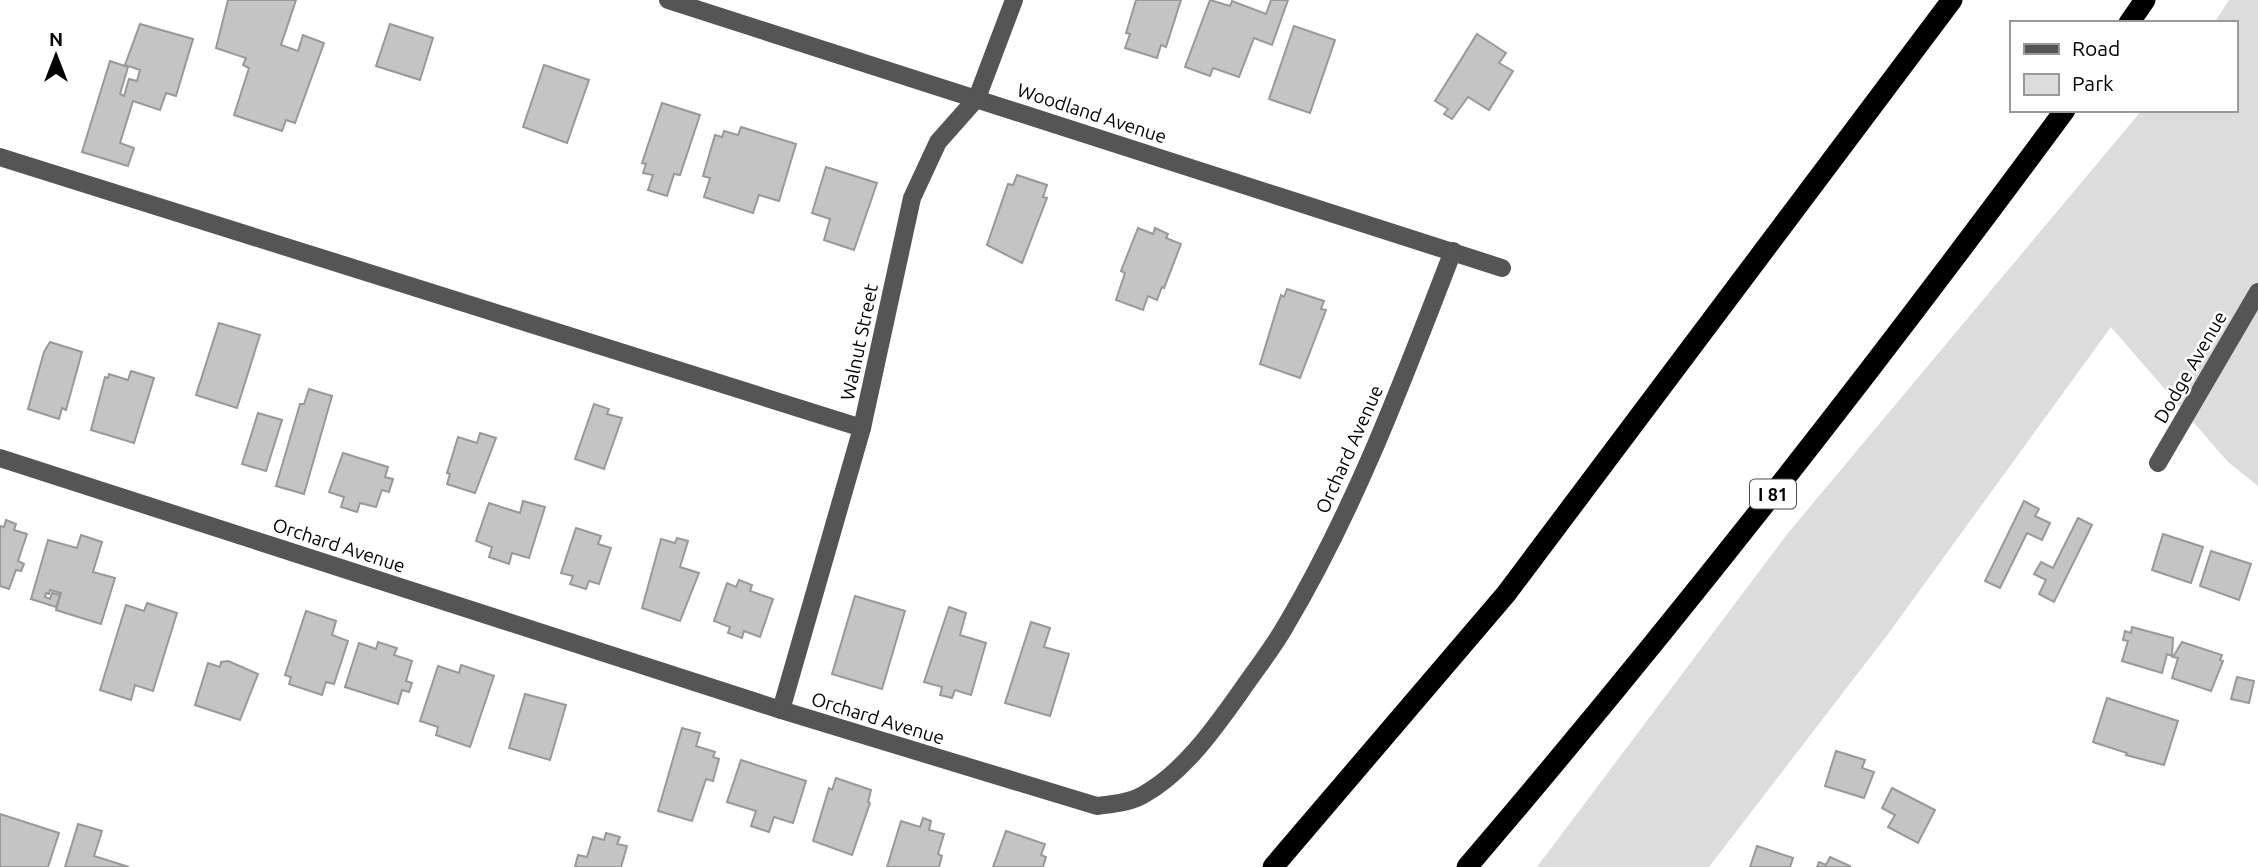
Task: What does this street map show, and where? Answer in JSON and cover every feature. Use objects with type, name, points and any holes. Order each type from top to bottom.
[{"type":"highway","points":[[1273,867],[1506,594],[1952,0]]},
{"type":"highway","points":[[2130,21],[2145,0]]},
{"type":"highway","name":"I 81","points":[[1467,867],[1723,558],[1959,255],[2065,112]]},
{"type":"street","name":"Woodland Avenue","points":[[668,0],[1502,268]]},
{"type":"street","name":"Walnut Street","points":[[781,710],[862,428],[912,198],[938,142],[977,98],[1014,0]]},
{"type":"street","points":[[0,157],[862,428]]},
{"type":"street","name":"Orchard Avenue","points":[[0,458],[781,710],[1097,806],[1119,804],[1142,796],[1187,758],[1219,721],[1286,626],[1342,518],[1416,347],[1453,251]]},
{"type":"street","name":"Dodge Avenue","points":[[2158,463],[2258,292]]},
{"type":"green space","points":[[2229,0],[2258,0],[2258,486],[2228,462],[2111,327],[1888,634],[1709,867],[1537,867],[1788,533],[2140,112],[2237,112],[2237,21],[2215,21]]},
{"type":"building","points":[[228,0],[296,0],[281,45],[298,51],[303,35],[324,43],[295,123],[286,120],[282,131],[234,115],[249,68],[243,65],[246,58],[216,48]]},
{"type":"building","points":[[1136,0],[1181,0],[1166,47],[1161,45],[1157,58],[1125,48],[1130,34],[1126,33]]},
{"type":"building","points":[[1210,0],[1230,6],[1232,1],[1266,14],[1271,0],[1288,0],[1272,45],[1254,38],[1239,77],[1213,68],[1210,76],[1185,67]]},
{"type":"building","points":[[140,24],[193,39],[176,96],[166,93],[160,110],[133,101],[120,143],[134,148],[128,166],[82,152],[110,61],[128,67],[120,94],[124,96],[129,79],[137,81],[140,70],[125,65]]},
{"type":"building","points":[[390,24],[433,38],[420,80],[376,66]]},
{"type":"building","points":[[1294,26],[1335,40],[1310,113],[1269,99]]},
{"type":"building","points":[[1477,34],[1506,53],[1499,63],[1513,71],[1489,110],[1468,97],[1452,119],[1444,114],[1448,109],[1435,101]]},
{"type":"building","points":[[544,65],[589,80],[567,143],[523,127]]},
{"type":"building","points":[[662,103],[700,115],[680,175],[674,174],[667,196],[648,190],[653,175],[643,173],[646,164],[642,163]]},
{"type":"building","points":[[741,127],[796,144],[779,201],[759,195],[753,213],[704,197],[710,178],[703,176],[715,135],[722,137],[724,131],[738,135]]},
{"type":"building","points":[[826,167],[877,183],[854,250],[824,240],[830,219],[812,213]]},
{"type":"building","points":[[1017,175],[1047,185],[1043,197],[1047,198],[1022,263],[987,245],[1008,184],[1013,185]]},
{"type":"building","points":[[1138,228],[1153,234],[1155,228],[1168,234],[1166,238],[1181,244],[1164,288],[1162,287],[1157,300],[1148,296],[1143,310],[1116,300],[1125,273],[1121,271]]},
{"type":"building","points":[[1287,289],[1324,301],[1321,309],[1326,310],[1300,378],[1260,364],[1281,295],[1284,297]]},
{"type":"building","points":[[219,323],[260,335],[237,408],[196,395]]},
{"type":"building","points":[[50,342],[82,352],[66,410],[62,408],[59,419],[28,409],[44,352]]},
{"type":"building","points":[[131,371],[154,378],[134,443],[91,430],[105,377],[108,378],[109,374],[128,380]]},
{"type":"building","points":[[309,389],[332,396],[304,494],[276,486],[300,404],[304,404]]},
{"type":"building","points":[[594,404],[609,409],[607,414],[622,418],[604,469],[575,459]]},
{"type":"building","points":[[258,413],[282,420],[266,471],[242,464]]},
{"type":"building","points":[[480,433],[496,438],[475,493],[447,484],[450,474],[447,473],[458,437],[477,443]]},
{"type":"building","points":[[343,453],[388,467],[385,477],[393,479],[389,492],[382,490],[376,507],[360,503],[357,512],[341,507],[344,497],[329,492]]},
{"type":"building","points":[[523,501],[545,507],[529,558],[512,553],[509,564],[489,557],[492,547],[476,541],[489,503],[520,513]]},
{"type":"building","points":[[2024,501],[2039,509],[2035,516],[2050,523],[2042,540],[2027,533],[2000,588],[1985,581]]},
{"type":"building","points":[[2078,518],[2092,525],[2054,602],[2039,594],[2046,580],[2034,574],[2041,562],[2053,568]]},
{"type":"building","points":[[6,520],[16,524],[14,530],[27,534],[18,561],[24,564],[21,571],[16,570],[9,589],[0,586],[0,526],[4,527]]},
{"type":"building","points":[[576,528],[601,536],[598,544],[611,548],[599,584],[589,581],[586,589],[570,584],[573,576],[561,573]]},
{"type":"building","points":[[2163,534],[2203,547],[2191,583],[2152,570]]},
{"type":"building","points":[[81,535],[102,542],[93,572],[115,578],[101,624],[56,610],[61,593],[50,590],[49,594],[46,593],[45,597],[50,599],[52,593],[60,595],[56,607],[31,599],[48,540],[77,548]]},
{"type":"building","points":[[677,538],[688,541],[680,567],[699,573],[680,621],[642,608],[661,539],[675,543]]},
{"type":"building","points":[[2211,551],[2251,564],[2239,600],[2200,586]]},
{"type":"building","points":[[739,580],[752,585],[750,591],[773,599],[760,637],[744,631],[742,638],[728,633],[730,627],[714,621],[727,583],[736,587]]},
{"type":"building","points":[[855,596],[905,611],[882,689],[832,674]]},
{"type":"building","points":[[147,603],[177,613],[153,691],[135,685],[131,700],[100,690],[126,605],[144,611]]},
{"type":"building","points":[[949,607],[966,613],[960,635],[986,643],[971,695],[955,690],[952,698],[940,695],[942,687],[924,682]]},
{"type":"building","points":[[306,611],[336,621],[332,635],[348,641],[334,684],[326,682],[322,695],[289,684],[291,677],[285,675]]},
{"type":"building","points":[[1031,622],[1050,628],[1044,647],[1069,654],[1050,716],[1005,703]]},
{"type":"building","points":[[2132,627],[2173,638],[2172,656],[2167,654],[2162,673],[2122,661],[2128,641],[2123,640],[2125,631],[2131,633]]},
{"type":"building","points":[[378,642],[397,648],[394,655],[412,661],[406,681],[412,683],[409,692],[402,690],[398,704],[345,687],[359,643],[376,649]]},
{"type":"building","points":[[2182,642],[2222,655],[2220,660],[2223,661],[2211,691],[2172,678],[2178,658],[2173,657]]},
{"type":"building","points":[[228,661],[258,674],[240,720],[195,705],[208,663],[220,667],[221,662]]},
{"type":"building","points":[[461,665],[494,676],[470,747],[436,735],[438,727],[420,721],[438,666],[459,673]]},
{"type":"building","points":[[2237,677],[2254,681],[2249,703],[2231,699]]},
{"type":"building","points":[[525,694],[566,705],[550,760],[509,748]]},
{"type":"building","points":[[2107,698],[2178,721],[2164,765],[2126,755],[2127,753],[2093,742]]},
{"type":"building","points":[[682,728],[700,733],[696,746],[715,752],[713,757],[719,759],[713,781],[706,779],[692,821],[658,811]]},
{"type":"building","points":[[1836,751],[1865,760],[1862,768],[1874,772],[1864,798],[1825,786]]},
{"type":"building","points":[[741,760],[806,781],[793,823],[774,817],[769,832],[751,826],[756,811],[727,802]]},
{"type":"building","points":[[836,778],[871,790],[870,803],[852,855],[813,841],[829,788],[832,790]]},
{"type":"building","points":[[1892,788],[1935,810],[1918,843],[1888,827],[1895,815],[1882,808]]},
{"type":"building","points":[[0,814],[59,833],[48,867],[0,867]]},
{"type":"building","points":[[923,818],[931,821],[929,830],[944,834],[938,854],[942,856],[939,867],[887,867],[901,821],[920,827]]},
{"type":"building","points":[[78,824],[102,831],[94,856],[129,867],[65,867]]},
{"type":"building","points":[[1006,831],[1045,844],[1041,855],[1046,857],[1043,867],[993,867]]},
{"type":"building","points":[[606,833],[620,837],[617,844],[627,846],[621,867],[575,867],[578,855],[587,857],[593,837],[604,840]]},
{"type":"building","points":[[1757,846],[1793,858],[1790,867],[1750,867]]},
{"type":"building","points":[[1830,857],[1850,866],[1817,867],[1819,862],[1826,865]]}]
